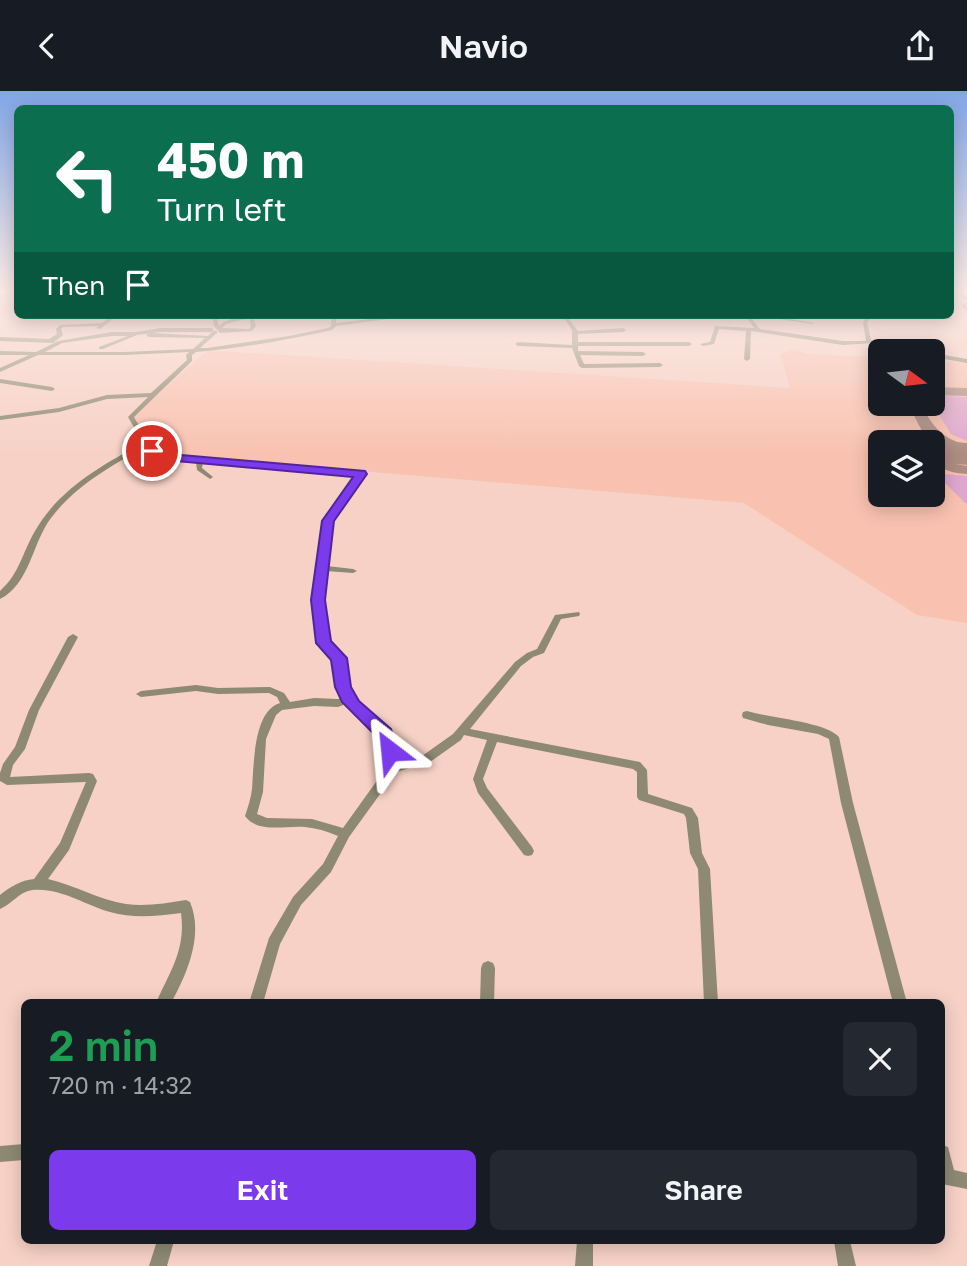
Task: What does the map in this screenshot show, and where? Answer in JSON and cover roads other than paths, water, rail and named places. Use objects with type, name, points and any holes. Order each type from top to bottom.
[{"type":"street","points":[[0,370],[52,345]]},
{"type":"street","points":[[50,355],[54,345]]},
{"type":"street","points":[[83,355],[97,345]]},
{"type":"street","points":[[101,348],[108,345]]},
{"type":"street","points":[[203,345],[189,355],[190,360],[131,417],[154,456],[361,474],[328,521],[318,590],[324,643],[339,658],[343,687],[351,699],[350,702],[385,734],[392,769],[386,781],[345,834],[327,868],[297,901],[274,942],[257,999]]},
{"type":"street","points":[[0,353],[26,351],[50,355],[83,355],[199,350],[244,345]]},
{"type":"street","points":[[530,345],[643,354]]},
{"type":"street","points":[[576,345],[582,366],[660,366]]},
{"type":"street","points":[[576,348],[665,345]]},
{"type":"street","points":[[747,345],[747,359]]},
{"type":"street","points":[[945,357],[967,361]]},
{"type":"street","points":[[0,381],[52,389]]},
{"type":"street","points":[[0,418],[60,410],[107,397],[153,395]]},
{"type":"street","points":[[0,596],[21,576],[38,531],[58,505],[98,471],[147,443]]},
{"type":"street","points":[[200,460],[199,469],[210,477]]},
{"type":"street","points":[[322,568],[354,571]]},
{"type":"street","points":[[392,769],[426,759],[461,731],[518,664],[541,651],[558,617],[576,614]]},
{"type":"street","points":[[38,884],[65,846],[92,781],[89,777],[22,781],[7,781],[4,778],[8,764],[20,748],[34,710],[73,637]]},
{"type":"street","points":[[141,694],[196,688],[218,691],[270,690],[281,695],[286,706]]},
{"type":"street","points":[[345,834],[337,829],[303,822],[260,821],[251,816],[257,792],[261,739],[267,720],[279,707],[314,702],[350,702]]},
{"type":"street","points":[[747,715],[768,723],[824,730],[834,737],[847,803],[899,999]]},
{"type":"street","points":[[461,731],[636,765],[642,770],[643,797],[688,811],[692,818],[696,853],[704,869],[711,999]]},
{"type":"street","points":[[493,739],[478,779],[482,790],[528,851]]},
{"type":"street","points":[[0,903],[25,884],[38,884],[53,886],[124,910],[186,906],[189,942],[165,999]]},
{"type":"street","points":[[487,999],[488,968]]},
{"type":"street","points":[[0,1154],[21,1152]]},
{"type":"street","points":[[945,1177],[967,1181]]},
{"type":"street","points":[[159,1266],[165,1244]]},
{"type":"street","points":[[584,1244],[584,1266]]},
{"type":"street","points":[[843,1244],[847,1266]]}]
